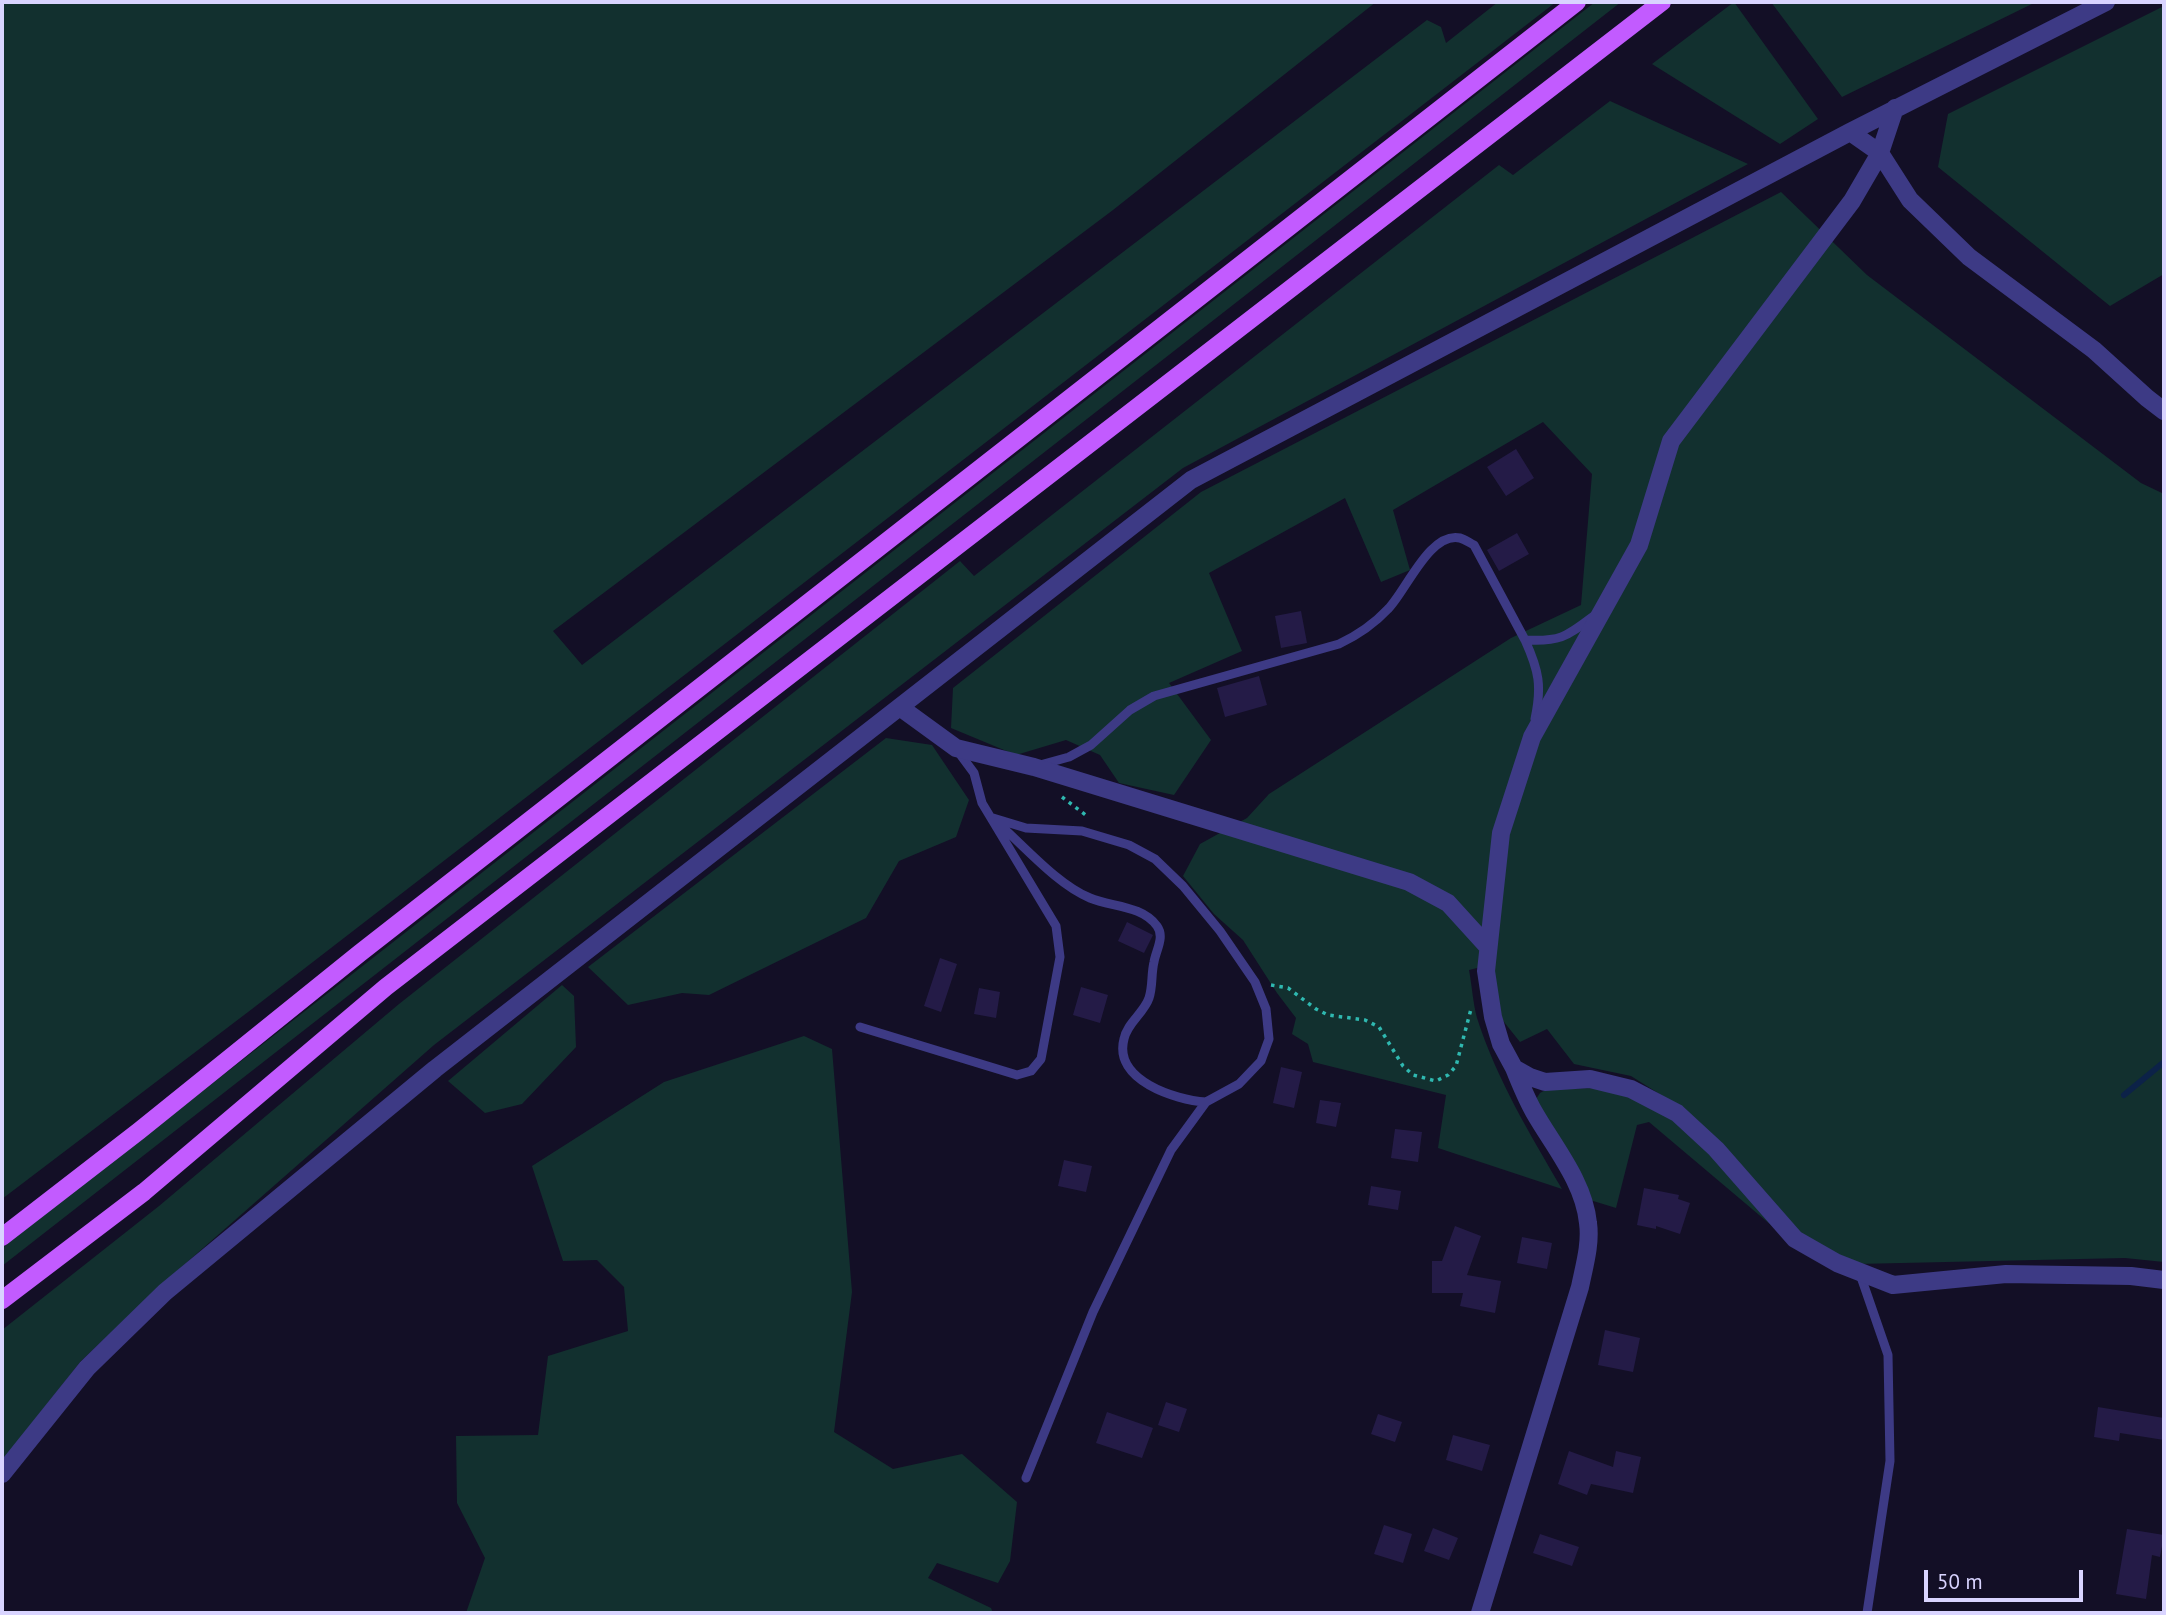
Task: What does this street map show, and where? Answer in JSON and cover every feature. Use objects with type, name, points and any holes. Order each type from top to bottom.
[{"type":"main road","points":[[2,1237],[139,1131],[359,953],[1577,2]]},
{"type":"main road","points":[[2,1300],[144,1192],[386,987],[1662,2]]},
{"type":"street","points":[[2,1474],[87,1368],[165,1292],[435,1069],[1191,480],[1895,108],[2106,2]]},
{"type":"street","points":[[1480,1613],[1580,1287],[1588,1248],[1589,1225],[1584,1200],[1574,1178],[1533,1110],[1501,1044],[1493,1017],[1486,971],[1501,833],[1532,737],[1639,544],[1671,441],[1852,201],[1880,153],[1895,108]]},
{"type":"street","points":[[1850,132],[1880,153],[1910,200],[1969,257],[2094,350],[2164,411]]},
{"type":"street","points":[[901,708],[956,748],[1034,767],[1409,882],[1448,903],[1488,947]]},
{"type":"street","points":[[1514,1068],[1545,1082],[1590,1079],[1631,1089],[1677,1113],[1716,1149],[1795,1239],[1837,1263],[1893,1284],[2006,1274],[2131,1276],[2164,1280]]},
{"type":"lane","points":[[1034,767],[1069,757],[1091,745],[1130,710],[1154,696],[1339,644],[1359,634],[1390,608],[1427,553],[1444,539],[1459,537],[1474,545],[1538,669],[1539,699],[1532,737]]},
{"type":"lane","points":[[1525,640],[1552,641],[1573,632],[1602,610]]},
{"type":"lane","points":[[860,1027],[1017,1075],[1031,1071],[1041,1059],[1060,957],[1056,926],[982,803],[974,774],[956,748]]},
{"type":"lane","points":[[993,818],[1026,828],[1082,831],[1129,845],[1155,859],[1183,886],[1220,931],[1255,982],[1266,1009],[1269,1039],[1261,1061],[1240,1084],[1206,1102],[1171,1150],[1093,1312],[1026,1478]]},
{"type":"lane","points":[[993,818],[1066,885],[1091,898],[1121,905],[1152,920],[1160,929],[1148,1003],[1124,1037],[1122,1055],[1130,1070],[1141,1080],[1168,1094],[1206,1102]]},
{"type":"lane","points":[[1860,1272],[1888,1355],[1890,1461],[1867,1613]]},
{"type":"path","points":[[1057,792],[1097,823]]},
{"type":"path","points":[[1255,982],[1288,988],[1328,1015],[1365,1020],[1379,1027],[1404,1066],[1413,1074],[1436,1081],[1448,1075],[1456,1066],[1477,990],[1486,971]]},
{"type":"green space","points":[[2,2],[1376,2],[1113,210],[553,631],[582,665],[1427,20],[1441,27],[1446,43],[1498,2],[1556,2],[2,1199]]},
{"type":"green space","points":[[1595,2],[1621,2],[2,1266],[2,1248]]},
{"type":"green space","points":[[1734,2],[1818,119],[1780,144],[1652,64]]},
{"type":"green space","points":[[1771,2],[2036,2],[1842,97]]},
{"type":"green space","points":[[2164,6],[2164,274],[2110,306],[1938,167],[1948,114]]},
{"type":"green space","points":[[1610,101],[1748,164],[1183,468],[434,1045],[160,1286],[81,1361],[2,1461],[2,1330],[159,1206],[399,1004],[960,561],[974,576],[1499,165],[1513,175]]},
{"type":"green space","points":[[1781,192],[1867,275],[2141,483],[2164,494],[2164,1262],[2125,1258],[1857,1264],[1801,1236],[1680,1107],[1631,1076],[1574,1064],[1547,1029],[1520,1042],[1500,1017],[1493,964],[1469,970],[1477,1018],[1504,1085],[1562,1189],[1438,1148],[1446,1095],[1313,1062],[1308,1044],[1292,1034],[1296,1018],[1243,940],[1214,914],[1183,876],[1200,844],[1247,818],[1269,794],[1511,638],[1581,605],[1592,474],[1543,422],[1393,510],[1410,570],[1381,582],[1345,498],[1209,573],[1242,651],[1169,683],[1211,740],[1174,795],[1119,783],[1100,755],[1066,740],[1016,755],[951,728],[953,688],[1201,492]]},
{"type":"green space","points":[[886,738],[932,745],[969,800],[956,837],[899,861],[866,918],[709,995],[682,993],[628,1005],[588,967]]},
{"type":"green space","points":[[562,985],[574,996],[576,1047],[522,1104],[485,1113],[448,1081]]},
{"type":"green space","points":[[804,1036],[832,1049],[852,1292],[834,1432],[893,1469],[962,1454],[1017,1502],[1010,1561],[998,1583],[937,1563],[928,1578],[991,1608],[993,1613],[466,1613],[485,1558],[457,1503],[456,1436],[538,1435],[548,1356],[628,1331],[624,1287],[597,1260],[563,1261],[532,1166],[664,1082]]},
{"type":"green space","points":[[1598,1088],[1632,1097],[1674,1117],[1711,1152],[1784,1236],[1649,1122],[1637,1125],[1616,1208],[1590,1200],[1536,1099],[1547,1089]]},
{"type":"building","points":[[1516,449],[1534,478],[1506,496],[1487,467]]},
{"type":"building","points":[[1517,533],[1529,554],[1499,571],[1487,550]]},
{"type":"building","points":[[1301,611],[1307,643],[1281,648],[1275,616]]},
{"type":"building","points":[[1259,676],[1267,705],[1225,717],[1217,688]]},
{"type":"building","points":[[1127,922],[1153,935],[1144,953],[1118,941]]},
{"type":"building","points":[[940,958],[957,964],[941,1012],[924,1006]]},
{"type":"building","points":[[1081,987],[1108,995],[1100,1023],[1073,1015]]},
{"type":"building","points":[[979,988],[1000,992],[996,1018],[974,1014]]},
{"type":"building","points":[[1281,1067],[1302,1072],[1294,1108],[1273,1103]]},
{"type":"building","points":[[1320,1100],[1341,1103],[1336,1127],[1316,1123]]},
{"type":"building","points":[[1395,1129],[1422,1132],[1418,1162],[1391,1158]]},
{"type":"building","points":[[1064,1160],[1092,1166],[1086,1192],[1058,1186]]},
{"type":"building","points":[[1371,1186],[1401,1191],[1398,1210],[1368,1205]]},
{"type":"building","points":[[1644,1188],[1679,1195],[1678,1199],[1690,1203],[1680,1234],[1656,1226],[1656,1229],[1637,1225]]},
{"type":"building","points":[[1455,1226],[1481,1236],[1467,1275],[1501,1281],[1495,1313],[1460,1306],[1463,1293],[1432,1293],[1432,1261],[1442,1261]]},
{"type":"building","points":[[1522,1237],[1552,1243],[1547,1269],[1517,1263]]},
{"type":"building","points":[[1605,1330],[1640,1338],[1633,1372],[1598,1365]]},
{"type":"building","points":[[1166,1402],[1187,1409],[1179,1432],[1158,1425]]},
{"type":"building","points":[[2098,1407],[2164,1418],[2164,1440],[2120,1433],[2119,1441],[2094,1437]]},
{"type":"building","points":[[1107,1412],[1153,1428],[1142,1458],[1096,1443]]},
{"type":"building","points":[[1378,1414],[1402,1422],[1395,1442],[1371,1434]]},
{"type":"building","points":[[1453,1435],[1490,1445],[1482,1471],[1446,1460]]},
{"type":"building","points":[[1569,1451],[1613,1467],[1616,1451],[1641,1457],[1633,1493],[1591,1484],[1587,1495],[1558,1484]]},
{"type":"building","points":[[1384,1525],[1412,1534],[1403,1563],[1374,1554]]},
{"type":"building","points":[[1433,1528],[1458,1538],[1449,1560],[1424,1551]]},
{"type":"building","points":[[2127,1529],[2164,1535],[2160,1557],[2152,1555],[2146,1599],[2116,1594]]},
{"type":"building","points":[[1540,1534],[1579,1547],[1572,1566],[1533,1553]]},
{"type":"waterway","points":[[2124,1095],[2164,1062]]}]
